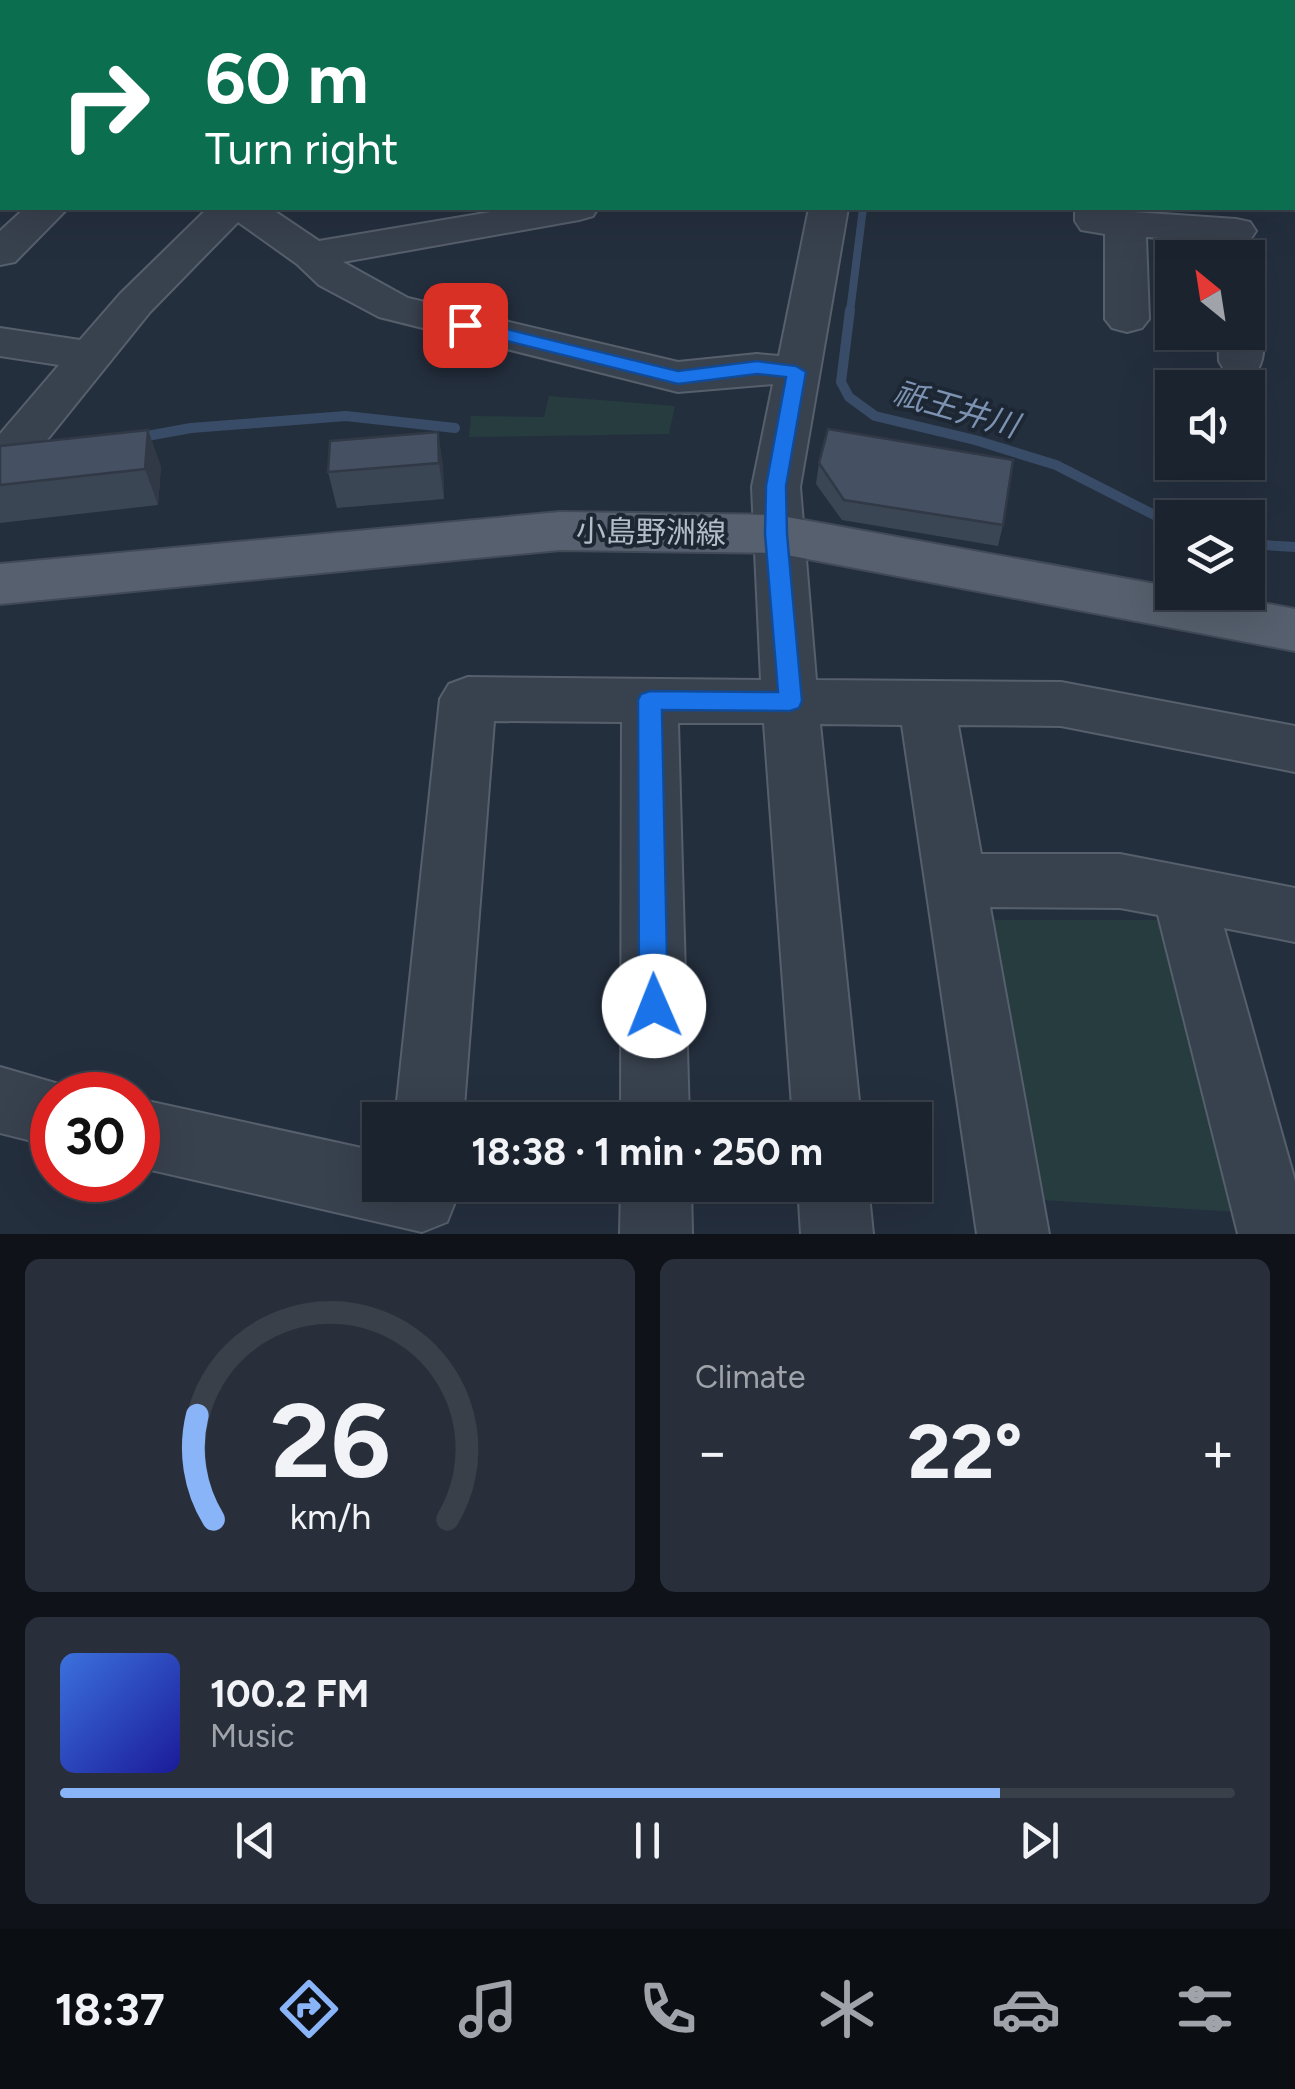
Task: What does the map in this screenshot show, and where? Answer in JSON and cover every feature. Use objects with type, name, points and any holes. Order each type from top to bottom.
[{"type":"main road","name":"小島野洲線","points":[[0,584],[560,531],[776,534],[1295,630]]},
{"type":"street","points":[[0,254],[46,210]]},
{"type":"street","points":[[12,450],[136,303],[228,210]]},
{"type":"street","points":[[247,210],[312,255],[334,276],[394,308],[678,377],[757,368],[796,372]]},
{"type":"street","points":[[312,255],[568,210]]},
{"type":"street","points":[[826,1102],[776,534],[776,486],[828,210]]},
{"type":"street","points":[[1127,319],[1109,216],[1236,232]]},
{"type":"street","points":[[0,342],[91,356]]},
{"type":"street","points":[[431,1102],[468,699],[1061,704],[1295,749]]},
{"type":"street","points":[[650,700],[655,1102]]},
{"type":"street","points":[[926,703],[1013,1234]]},
{"type":"street","points":[[957,880],[1120,882],[1295,915]]},
{"type":"street","points":[[1183,894],[1274,1234]]},
{"type":"street","points":[[0,1100],[30,1108]]},
{"type":"street","points":[[160,1139],[421,1205]]},
{"type":"street","points":[[656,1202],[656,1234]]},
{"type":"street","points":[[835,1202],[838,1234]]},
{"type":"green space","points":[[549,396],[675,406],[669,434],[469,437],[471,416],[544,417]]},
{"type":"green space","points":[[994,920],[1172,920],[1238,1212],[1042,1200]]},
{"type":"building","points":[[828,429],[1013,460],[1003,525],[844,500],[819,463]]},
{"type":"building","points":[[148,430],[145,469],[0,485],[0,446]]},
{"type":"building","points":[[438,432],[439,463],[328,472],[330,441]]},
{"type":"waterway","name":"祇王井川","points":[[850,312],[863,210]]},
{"type":"waterway","name":"祇王井川","points":[[850,310],[841,382],[849,397],[875,416],[1056,465],[1155,515]]},
{"type":"waterway","points":[[136,438],[191,428],[346,416],[455,428]]},
{"type":"waterway","name":"祇王井川","points":[[1265,545],[1295,547]]},
{"type":"route","points":[[465,325],[678,377],[757,368],[796,372],[776,486],[776,534],[790,701],[650,700],[654,1006]]}]
